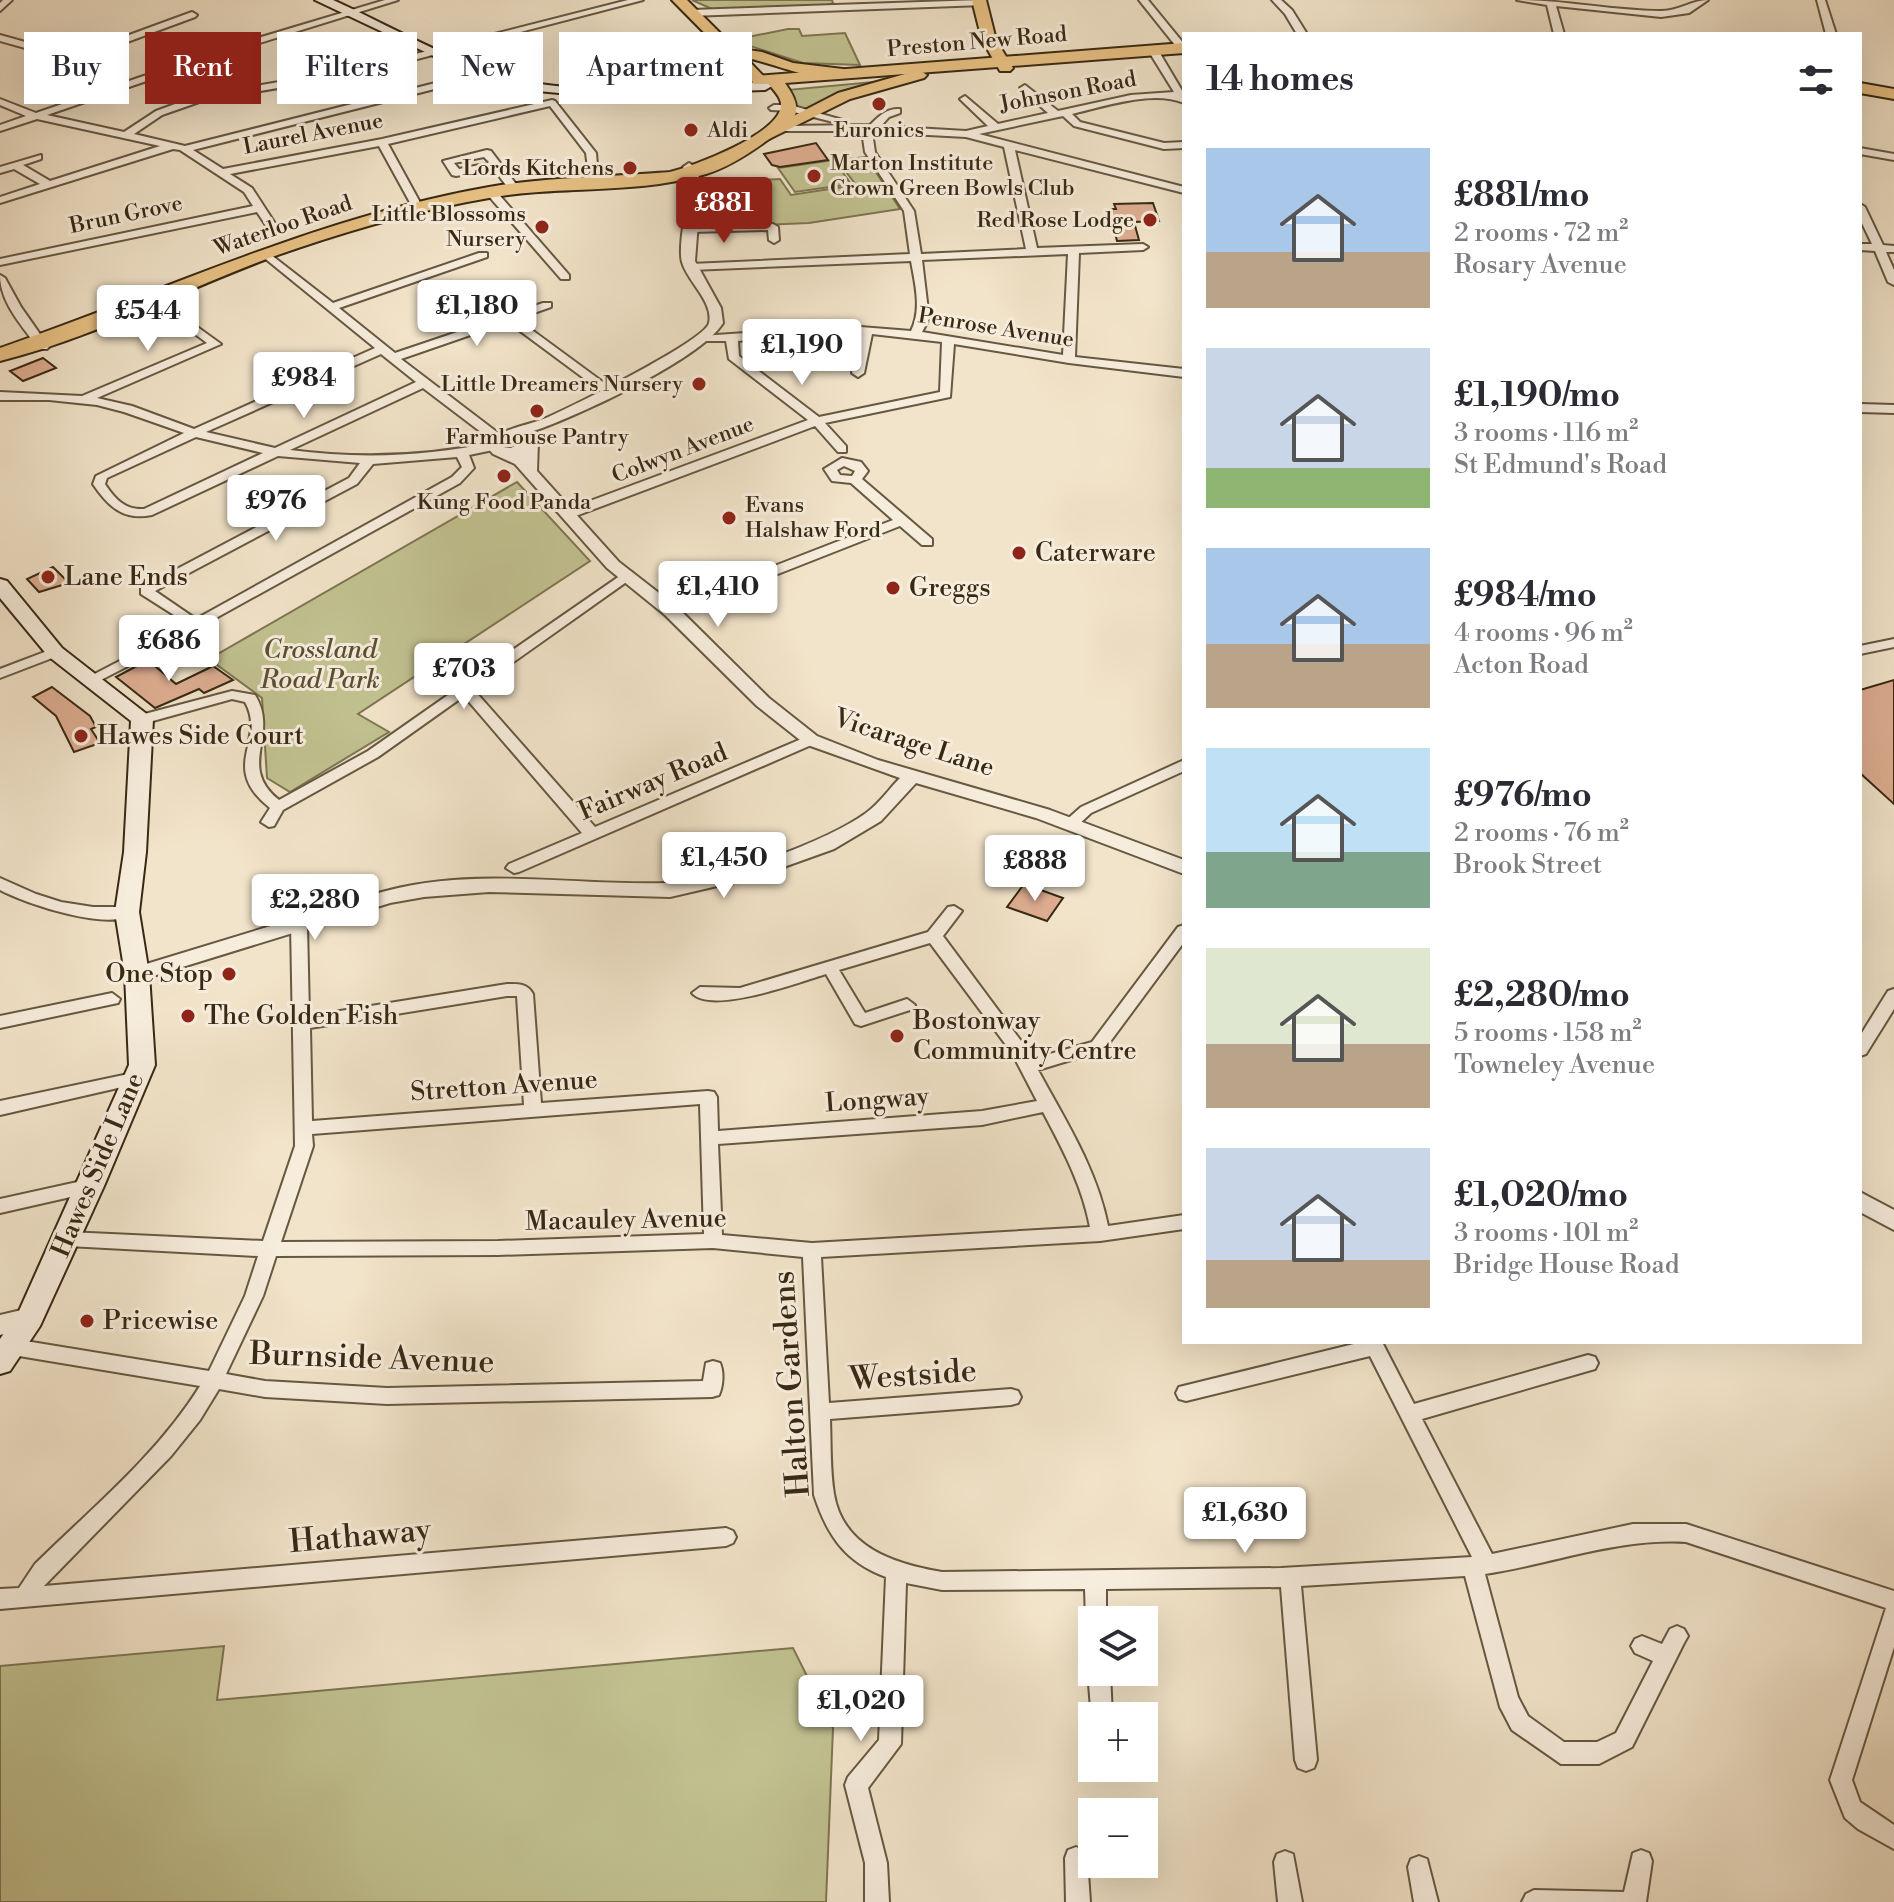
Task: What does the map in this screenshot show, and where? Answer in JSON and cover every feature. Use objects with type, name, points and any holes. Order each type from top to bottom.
[{"type":"highway","name":"Preston New Road","points":[[769,83],[919,75],[1182,50]]},
{"type":"highway","name":"Preston New Road","points":[[769,83],[843,74],[1003,65],[1045,58],[1155,53]]},
{"type":"highway","points":[[1862,81],[1894,87]]},
{"type":"highway","points":[[769,83],[787,94],[777,121]]},
{"type":"highway","points":[[1862,88],[1894,94]]},
{"type":"highway","name":"Waterloo Road","points":[[0,364],[81,327],[266,254],[279,235],[491,192],[649,178],[686,171],[719,163],[777,121]]},
{"type":"highway","name":"Waterloo Road","points":[[0,355],[40,344]]},
{"type":"main road","points":[[322,0],[432,53]]},
{"type":"main road","points":[[679,0],[711,32]]},
{"type":"main road","points":[[980,2],[992,46],[1003,65]]},
{"type":"main road","points":[[992,46],[1045,58]]},
{"type":"main road","points":[[952,66],[977,58],[992,46]]},
{"type":"main road","points":[[752,54],[790,67],[843,74]]},
{"type":"main road","points":[[752,71],[769,83]]},
{"type":"main road","name":"Preston New Road","points":[[810,112],[862,89],[919,75]]},
{"type":"main road","points":[[543,88],[561,91],[769,83]]},
{"type":"main road","name":"Waterloo Road","points":[[777,121],[810,112]]},
{"type":"main road","points":[[0,585],[55,652],[142,719]]},
{"type":"main road","name":"Hawes Side Lane","points":[[4,1345],[30,1318],[68,1239],[142,1065],[137,974],[127,912],[135,852],[142,719]]},
{"type":"street","points":[[0,8],[8,0]]},
{"type":"street","points":[[0,128],[394,0]]},
{"type":"street","points":[[128,134],[159,113],[200,98],[360,71],[639,0]]},
{"type":"street","points":[[1143,0],[1182,49]]},
{"type":"street","points":[[1276,0],[1289,12],[1301,32]]},
{"type":"street","points":[[1521,0],[1661,14],[1686,11],[1704,0]]},
{"type":"street","points":[[1821,0],[1830,32]]},
{"type":"street","points":[[691,13],[842,4],[980,2]]},
{"type":"street","points":[[1551,3],[1558,32]]},
{"type":"street","points":[[0,38],[75,57],[192,15]]},
{"type":"street","points":[[1155,53],[1182,99]]},
{"type":"street","points":[[0,200],[179,147],[433,86]]},
{"type":"street","points":[[1025,88],[1077,124],[1164,146],[1182,145]]},
{"type":"street","name":"Johnson Road","points":[[966,134],[1131,98],[1182,99]]},
{"type":"street","points":[[965,99],[994,126]]},
{"type":"street","points":[[0,102],[33,115],[179,147],[248,190],[279,235]]},
{"type":"street","name":"Laurel Avenue","points":[[223,172],[382,142],[552,103],[591,153],[594,176]]},
{"type":"street","points":[[869,129],[886,115],[897,111]]},
{"type":"street","points":[[810,112],[869,129]]},
{"type":"street","points":[[777,121],[966,134],[1182,190]]},
{"type":"street","points":[[869,129],[870,152],[909,211],[923,303],[923,319],[915,335]]},
{"type":"street","points":[[382,142],[418,208]]},
{"type":"street","points":[[1009,147],[1032,251]]},
{"type":"street","points":[[1862,151],[1894,157]]},
{"type":"street","points":[[0,170],[37,157]]},
{"type":"street","points":[[15,165],[49,185]]},
{"type":"street","points":[[496,165],[515,190]]},
{"type":"street","points":[[502,443],[686,352],[705,338],[716,323],[716,315],[691,267],[687,251],[694,195],[698,191],[686,171]]},
{"type":"street","points":[[491,192],[565,277]]},
{"type":"street","name":"Brun Grove","points":[[0,262],[260,208]]},
{"type":"street","points":[[1862,212],[1894,282]]},
{"type":"street","points":[[691,229],[773,227],[774,240]]},
{"type":"street","points":[[691,267],[1143,247]]},
{"type":"street","points":[[1862,247],[1894,249]]},
{"type":"street","points":[[1069,360],[1074,250]]},
{"type":"street","points":[[266,254],[502,443]]},
{"type":"street","points":[[331,307],[483,255]]},
{"type":"street","points":[[0,278],[40,344]]},
{"type":"street","points":[[82,399],[215,344],[153,298]]},
{"type":"street","points":[[395,357],[547,305]]},
{"type":"street","points":[[509,318],[609,391]]},
{"type":"street","name":"Penrose Avenue","points":[[705,338],[732,338],[794,330],[867,330],[1138,370],[1182,373]]},
{"type":"street","points":[[858,373],[867,330]]},
{"type":"street","points":[[732,338],[733,357],[817,421],[842,449]]},
{"type":"street","name":"Colwyn Avenue","points":[[568,514],[817,421],[946,394],[948,340]]},
{"type":"street","points":[[383,349],[141,457],[99,480],[100,488],[122,511],[136,514],[147,512],[424,383]]},
{"type":"street","points":[[0,396],[82,399],[127,408],[194,433],[279,452],[369,459],[462,454],[526,437],[530,443]]},
{"type":"street","points":[[1862,408],[1894,409]]},
{"type":"street","points":[[530,474],[527,460],[530,443],[551,421]]},
{"type":"street","name":"Vicarage Lane","points":[[502,443],[627,575],[671,611],[763,702],[811,740],[872,764],[1071,823],[1182,866]]},
{"type":"street","points":[[92,679],[428,497],[465,474],[467,462],[462,454]]},
{"type":"street","points":[[190,628],[146,591],[353,481],[369,459]]},
{"type":"street","points":[[855,480],[927,542]]},
{"type":"street","points":[[671,611],[901,521]]},
{"type":"street","points":[[269,822],[278,807],[373,754],[627,575]]},
{"type":"street","points":[[1862,650],[1894,643]]},
{"type":"street","points":[[0,674],[55,652]]},
{"type":"street","points":[[464,687],[592,834]]},
{"type":"street","points":[[142,719],[232,695],[250,698],[257,711],[252,768],[256,786],[278,807]]},
{"type":"street","name":"Fairway Road","points":[[514,868],[811,740]]},
{"type":"street","points":[[1071,823],[1086,810],[1182,766]]},
{"type":"street","points":[[137,974],[299,924],[424,890],[489,885],[670,890],[749,872],[827,844],[874,817],[913,775]]},
{"type":"street","points":[[0,883],[57,908],[90,913],[127,912]]},
{"type":"street","points":[[700,993],[740,994],[934,936],[954,911]]},
{"type":"street","points":[[25,1597],[42,1571],[164,1450],[193,1414],[214,1380],[254,1296],[304,1146],[299,924]]},
{"type":"street","points":[[1026,1067],[1098,1046],[1182,934]]},
{"type":"street","points":[[934,936],[1004,1028],[1026,1067],[1083,1171],[1094,1200],[1100,1234]]},
{"type":"street","points":[[830,968],[861,1020],[907,1005]]},
{"type":"street","points":[[300,1024],[521,990],[525,994],[533,1109]]},
{"type":"street","points":[[1862,1047],[1894,995]]},
{"type":"street","points":[[0,1022],[112,999]]},
{"type":"street","points":[[0,1108],[138,1078]]},
{"type":"street","name":"Stretton Avenue","points":[[304,1128],[708,1097],[710,1138]]},
{"type":"street","name":"Longway","points":[[710,1138],[982,1118],[1047,1105]]},
{"type":"street","points":[[710,1138],[713,1241]]},
{"type":"street","points":[[0,1206],[91,1186]]},
{"type":"street","points":[[1862,1202],[1894,1221]]},
{"type":"street","name":"Macauley Avenue","points":[[68,1239],[272,1249],[498,1248],[713,1241],[812,1250],[1100,1234],[1182,1222]]},
{"type":"street","name":"Halton Gardens","points":[[812,1250],[824,1495],[837,1530],[862,1555],[896,1574],[942,1581],[1290,1577],[1480,1566],[1631,1531],[1656,1529],[1686,1533],[1894,1601]]},
{"type":"street","points":[[1186,1393],[1373,1344],[1410,1414],[1480,1566],[1508,1700],[1520,1723],[1561,1753],[1599,1753],[1624,1740],[1677,1636]]},
{"type":"street","name":"Burnside Avenue","points":[[4,1345],[265,1389],[387,1396],[712,1389],[713,1369]]},
{"type":"street","points":[[1410,1414],[1588,1363]]},
{"type":"street","name":"Westside","points":[[819,1412],[1011,1397]]},
{"type":"street","name":"Hathaway","points":[[0,1599],[726,1537]]},
{"type":"street","points":[[877,1902],[876,1863],[856,1785],[890,1744],[896,1574]]},
{"type":"street","points":[[1290,1577],[1306,1760]]},
{"type":"street","points":[[1095,1578],[1096,1606]]},
{"type":"street","points":[[1894,1614],[1841,1780],[1844,1802],[1857,1815],[1894,1838]]},
{"type":"street","points":[[1642,1646],[1666,1657]]},
{"type":"street","points":[[1076,1858],[1078,1902]]},
{"type":"street","points":[[1634,1902],[1641,1861]]},
{"type":"street","points":[[1285,1862],[1290,1902]]},
{"type":"street","points":[[1419,1867],[1426,1902]]},
{"type":"street","points":[[1534,1902],[1621,1902]]},
{"type":"green space","points":[[692,0],[832,0],[833,3],[826,6],[712,9]]},
{"type":"green space","points":[[788,29],[799,29],[802,36],[845,33],[860,65],[803,63],[752,47],[752,36]]},
{"type":"green space","points":[[884,81],[806,110],[794,107],[787,90]]},
{"type":"green space","points":[[866,157],[900,209],[809,223],[735,226],[736,205],[747,181],[780,179],[791,195],[856,185],[837,160]]},
{"type":"green space","name":"Marton Institute Crown Green Bowls Club","points":[[834,160],[851,184],[795,192],[778,168]]},
{"type":"green space","name":"Crossland Road Park","points":[[517,482],[590,561],[358,714],[389,732],[290,792],[267,778],[262,698],[209,659]]},
{"type":"green space","points":[[224,1646],[217,1700],[793,1648],[833,1728],[826,1902],[0,1902],[0,1666]]},
{"type":"building","points":[[816,143],[828,160],[780,167],[772,165],[764,154]]},
{"type":"building","name":"Red Rose Lodge","points":[[1153,203],[1159,221],[1134,222],[1139,240],[1117,241],[1109,209],[1116,209],[1114,204]]},
{"type":"building","points":[[43,358],[56,368],[23,381],[10,371]]},
{"type":"building","name":"Lane Ends","points":[[53,567],[69,583],[39,592],[27,579]]},
{"type":"building","points":[[148,660],[176,684],[213,666],[233,680],[204,693],[199,689],[155,708],[116,677]]},
{"type":"building","points":[[1894,680],[1894,804],[1862,775],[1862,689]]},
{"type":"building","points":[[52,687],[90,716],[96,727],[91,729],[100,743],[74,752],[56,716],[33,697]]},
{"type":"building","points":[[1024,884],[1063,898],[1047,921],[1007,907]]},
{"type":"place","name":"Euronics","points":[[879,104]]},
{"type":"place","name":"Aldi","points":[[691,130]]},
{"type":"place","name":"Lords Kitchens","points":[[630,168]]},
{"type":"place","name":"Marton Institute Crown Green Bowls Club","points":[[814,176]]},
{"type":"place","name":"Red Rose Lodge","points":[[1150,220]]},
{"type":"place","name":"Little Blossoms Nursery","points":[[542,227]]},
{"type":"place","name":"Little Dreamers Nursery","points":[[699,384]]},
{"type":"place","name":"Farmhouse Pantry","points":[[537,411]]},
{"type":"place","name":"Kung Food Panda","points":[[504,476]]},
{"type":"place","name":"Evans Halshaw Ford","points":[[729,518]]},
{"type":"place","name":"Caterware","points":[[1019,553]]},
{"type":"place","name":"Lane Ends","points":[[48,577]]},
{"type":"place","name":"Greggs","points":[[893,588]]},
{"type":"place","name":"Hawes Side Court","points":[[81,736]]},
{"type":"place","name":"One Stop","points":[[229,974]]},
{"type":"place","name":"The Golden Fish","points":[[188,1016]]},
{"type":"place","name":"Bostonway Community Centre","points":[[897,1036]]},
{"type":"place","name":"Pricewise","points":[[87,1321]]}]
